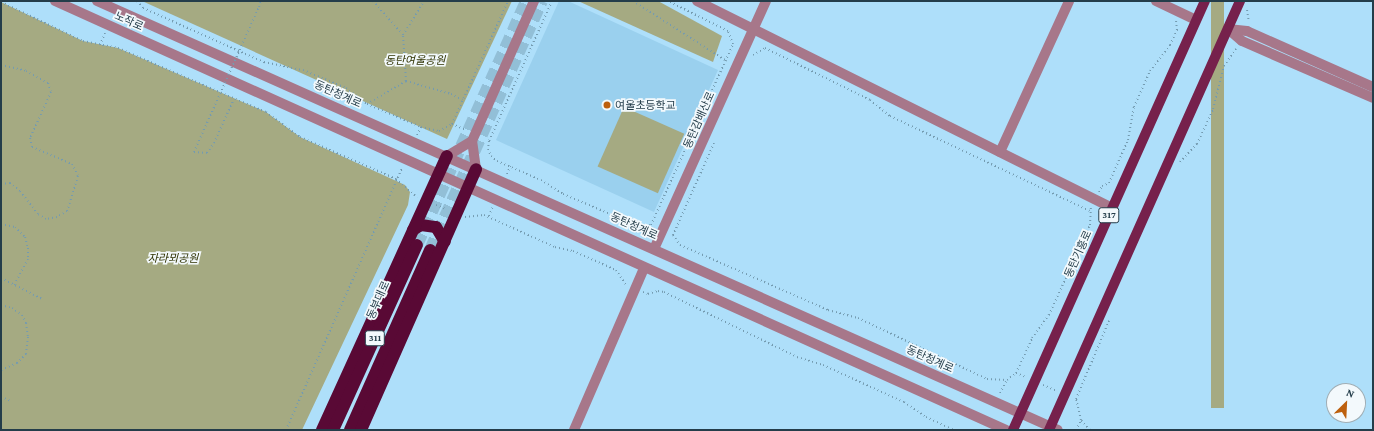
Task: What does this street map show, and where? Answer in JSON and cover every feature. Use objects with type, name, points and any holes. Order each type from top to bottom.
[{"type":"highway","points":[[322,430],[447,156]]},
{"type":"highway","points":[[362,430],[446,242],[476,169]]},
{"type":"highway","points":[[413,230],[421,225],[436,227],[446,242]]},
{"type":"highway","name":"동부대로","points":[[333,430],[417,245]]},
{"type":"highway","name":"311","points":[[350,430],[430,250]]},
{"type":"main road","name":"동탄기흥로","points":[[1013,430],[1205,1]]},
{"type":"main road","points":[[1052,429],[1065,394],[1228,29],[1243,4]]},
{"type":"street","name":"노작로","points":[[55,1],[438,175]]},
{"type":"street","points":[[476,169],[472,141],[534,1]]},
{"type":"street","points":[[697,1],[1112,208]]},
{"type":"street","name":"동탄감배산로","points":[[654,249],[766,1]]},
{"type":"street","points":[[1000,152],[1069,1]]},
{"type":"street","points":[[1156,1],[1196,20]]},
{"type":"street","name":"노작로","points":[[102,2],[200,47]]},
{"type":"street","points":[[1228,29],[1373,98]]},
{"type":"street","points":[[1244,36],[1373,87]]},
{"type":"street","name":"동탄청계로","points":[[200,47],[476,169],[1020,413],[1052,429]]},
{"type":"street","points":[[447,156],[472,141]]},
{"type":"street","points":[[438,175],[1006,430]]},
{"type":"street","points":[[574,430],[644,268]]},
{"type":"path","points":[[137,1],[143,8],[264,62],[303,70],[346,88],[367,104],[421,127],[439,131],[452,124],[508,1]]},
{"type":"path","points":[[234,99],[214,143],[207,153],[194,152],[261,1]]},
{"type":"path","points":[[373,1],[403,35]]},
{"type":"path","points":[[406,81],[403,35],[424,1]]},
{"type":"path","points":[[552,1],[489,141],[488,149],[491,156],[541,180],[563,194],[638,227],[651,225],[732,44],[728,31],[668,1]]},
{"type":"path","points":[[633,1],[725,60]]},
{"type":"path","points":[[1,2],[83,41],[118,48],[266,112],[300,137],[396,179],[414,195],[426,201],[468,218],[477,215],[488,216],[555,247],[573,251],[616,270],[624,284]]},
{"type":"path","points":[[1179,163],[1197,144],[1213,109],[1224,66],[1249,26],[1243,4]]},
{"type":"path","points":[[1102,186],[1108,183],[1128,140],[1134,107],[1150,71],[1170,45],[1177,30],[1174,23]]},
{"type":"path","points":[[715,141],[673,235],[680,245],[828,310],[858,318],[987,379],[1006,380],[1016,373],[1032,338],[1049,315],[1090,225],[1090,211],[890,116],[870,100],[765,48],[756,52],[750,62]]},
{"type":"path","points":[[1,65],[26,70],[48,83],[51,92],[30,138],[32,147],[72,164],[78,176],[68,211],[57,217],[46,219],[38,214],[20,191],[10,183],[1,184]]},
{"type":"path","points":[[367,104],[406,81],[451,94],[463,101]]},
{"type":"path","points":[[286,430],[396,179]]},
{"type":"path","points":[[1,224],[15,227],[25,237],[28,248],[28,258],[14,285]]},
{"type":"path","points":[[1,278],[42,299]]},
{"type":"path","points":[[648,294],[658,290],[664,292],[796,357],[823,365],[904,402],[926,417],[954,430]]},
{"type":"path","points":[[1,305],[12,308],[22,315],[26,323],[28,337],[26,354],[22,359],[17,364],[1,370]]},
{"type":"path","points":[[1090,430],[1081,420],[1076,399],[1108,325],[1111,314]]},
{"type":"path","points":[[1016,373],[1076,399]]},
{"type":"path","points":[[1,397],[9,400]]},
{"type":"path","points":[[1076,430],[1081,420]]},
{"type":"shaded area","name":"여울초등학교","points":[[559,1],[568,1],[718,70],[654,212],[496,140]]},
{"type":"green space","name":"동탄여울공원","points":[[142,1],[512,1],[447,139]]},
{"type":"green space","points":[[578,1],[658,1],[722,36],[713,62]]},
{"type":"green space","points":[[1211,1],[1224,1],[1224,408],[1211,408]]},
{"type":"green space","name":"자라뫼공원","points":[[1,2],[83,41],[118,48],[266,112],[300,137],[405,185],[410,192],[408,205],[302,430],[1,430]]},
{"type":"green space","points":[[624,107],[684,134],[658,193],[598,166]]},
{"type":"tunnel","points":[[417,245],[526,1]]},
{"type":"tunnel","points":[[430,250],[542,1]]},
{"type":"place","name":"여울초등학교","points":[[607,105]]}]
